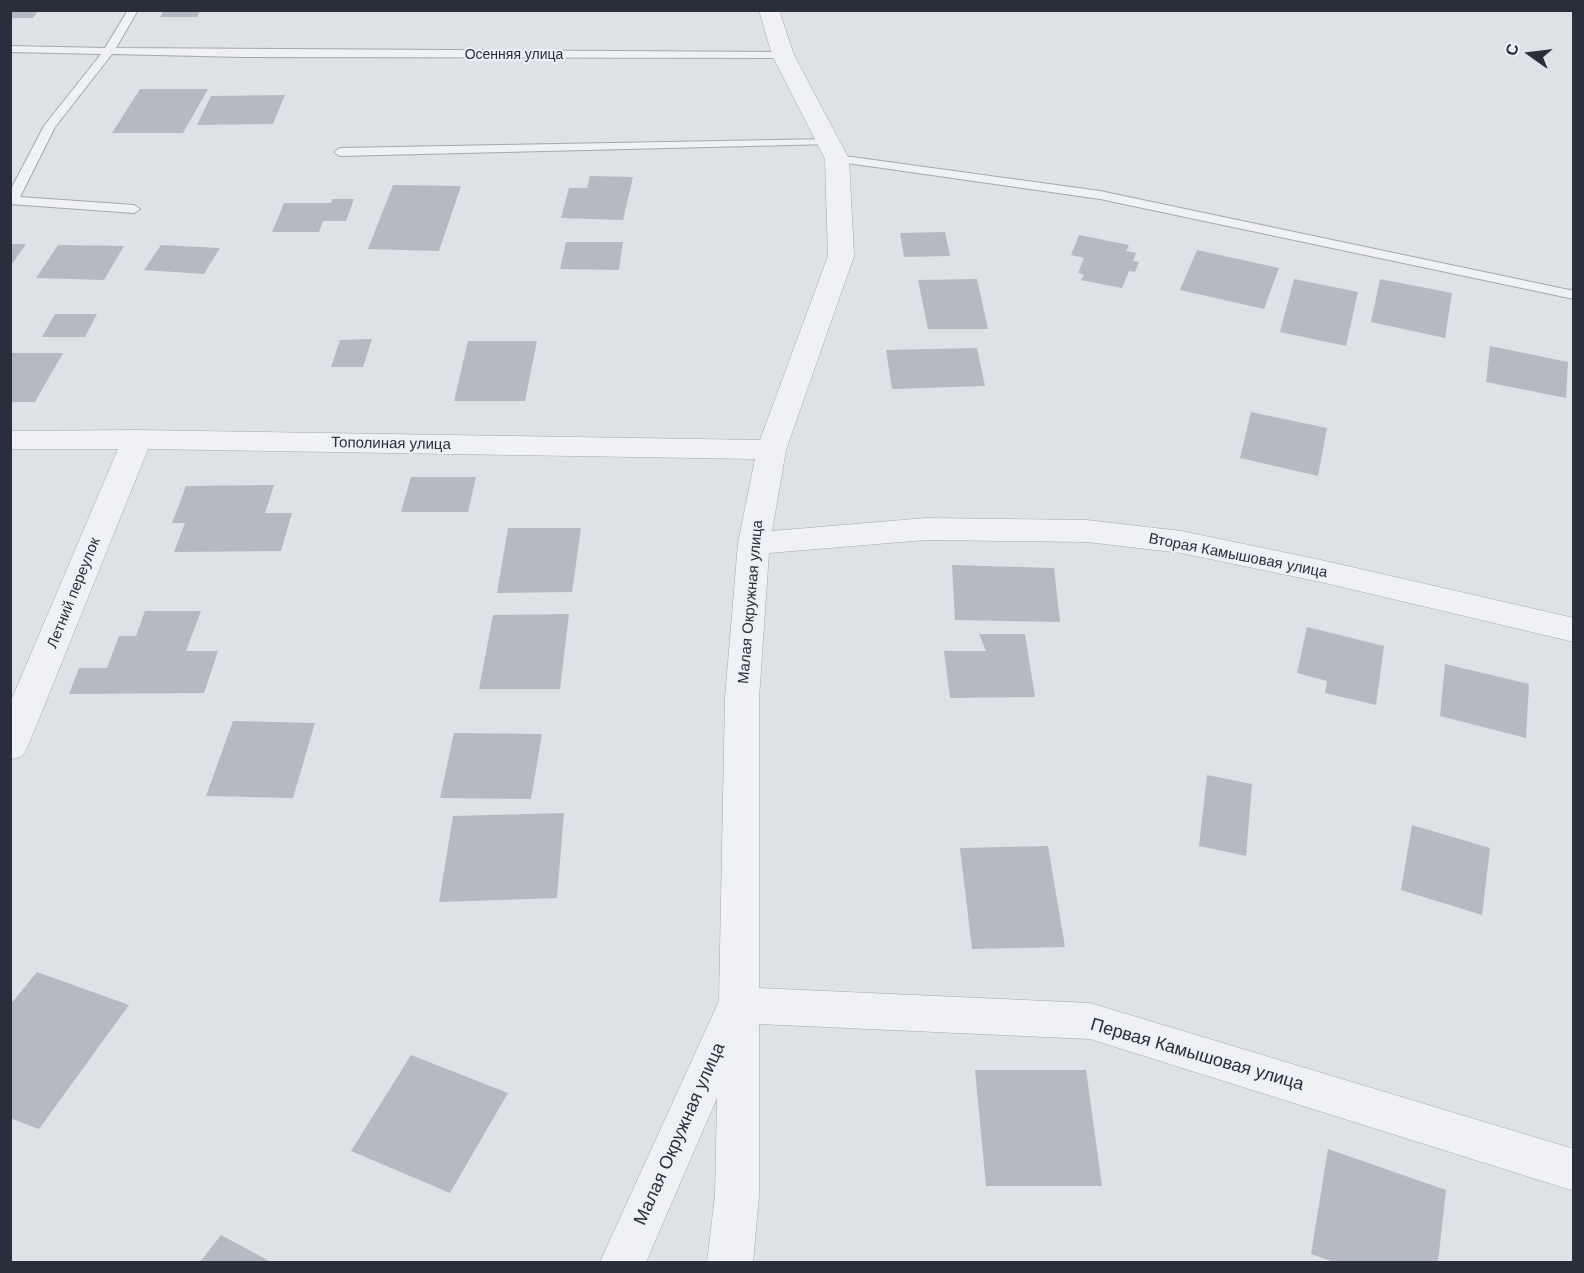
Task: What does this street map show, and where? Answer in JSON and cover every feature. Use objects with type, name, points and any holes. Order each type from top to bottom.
[{"type":"street","name":"Малая Окружная улица","points":[[730,1263],[737,1196],[737,1005],[741,911],[742,698],[754,543],[771,450],[841,256],[832,151],[783,55],[769,10]]},
{"type":"street","name":"Тополиная улица","points":[[10,440],[137,439],[771,450]]},
{"type":"street","name":"Летний переулок","points":[[10,746],[137,439]]},
{"type":"street","name":"Вторая Камышовая улица","points":[[754,543],[926,529],[1087,531],[1181,542],[1321,571],[1574,630]]},
{"type":"street","name":"Малая Окружная улица","points":[[623,1263],[737,1005]]},
{"type":"street","name":"Первая Камышовая улица","points":[[737,1005],[1090,1022],[1574,1170]]},
{"type":"lane","points":[[133,10],[108,52],[50,126],[11,200],[134,209]]},
{"type":"lane","name":"Осенняя улица","points":[[10,49],[244,54],[783,55]]},
{"type":"lane","points":[[340,152],[832,151],[1100,195],[1574,295]]},
{"type":"building","points":[[10,10],[39,10],[33,18],[10,18]]},
{"type":"building","points":[[164,10],[201,10],[197,17],[160,17]]},
{"type":"building","points":[[140,89],[208,89],[183,133],[112,133]]},
{"type":"building","points":[[285,95],[273,124],[197,125],[211,96]]},
{"type":"building","points":[[590,176],[633,177],[623,220],[561,218],[569,188],[587,188]]},
{"type":"building","points":[[393,185],[461,186],[439,251],[368,249]]},
{"type":"building","points":[[332,199],[354,199],[346,221],[323,221],[319,232],[272,232],[284,203],[331,203]]},
{"type":"building","points":[[945,232],[950,256],[904,257],[900,233]]},
{"type":"building","points":[[1079,235],[1129,245],[1126,251],[1136,253],[1133,261],[1139,262],[1135,272],[1129,271],[1122,288],[1081,280],[1084,275],[1078,273],[1084,258],[1071,255]]},
{"type":"building","points":[[566,242],[623,242],[619,270],[560,269]]},
{"type":"building","points":[[10,244],[26,244],[10,267]]},
{"type":"building","points":[[58,245],[124,246],[104,280],[36,278]]},
{"type":"building","points":[[161,245],[220,248],[204,274],[144,270]]},
{"type":"building","points":[[1197,250],[1279,268],[1264,309],[1180,290]]},
{"type":"building","points":[[977,279],[988,329],[928,329],[918,280]]},
{"type":"building","points":[[1294,279],[1358,292],[1346,346],[1280,332]]},
{"type":"building","points":[[1380,279],[1452,293],[1445,338],[1371,322]]},
{"type":"building","points":[[55,314],[97,314],[85,337],[42,337]]},
{"type":"building","points":[[372,339],[363,367],[331,367],[340,340]]},
{"type":"building","points":[[468,341],[537,341],[525,401],[454,401]]},
{"type":"building","points":[[1490,346],[1568,362],[1566,398],[1486,382]]},
{"type":"building","points":[[977,348],[985,386],[892,389],[886,350]]},
{"type":"building","points":[[10,353],[63,353],[35,402],[10,402]]},
{"type":"building","points":[[1251,412],[1327,428],[1318,476],[1240,458]]},
{"type":"building","points":[[411,477],[476,477],[468,512],[401,512]]},
{"type":"building","points":[[274,485],[265,513],[292,513],[281,551],[174,552],[185,523],[172,523],[186,486]]},
{"type":"building","points":[[508,528],[581,528],[572,592],[497,593]]},
{"type":"building","points":[[952,565],[1054,568],[1060,622],[955,620]]},
{"type":"building","points":[[145,611],[201,611],[186,651],[218,651],[204,693],[69,694],[79,668],[107,668],[119,636],[136,636]]},
{"type":"building","points":[[569,614],[560,689],[479,689],[493,615]]},
{"type":"building","points":[[1307,627],[1384,646],[1376,705],[1325,693],[1327,681],[1297,673]]},
{"type":"building","points":[[979,634],[1025,634],[1035,697],[950,698],[944,651],[986,651]]},
{"type":"building","points":[[1445,664],[1529,684],[1526,738],[1440,716]]},
{"type":"building","points":[[233,721],[315,723],[293,798],[206,796]]},
{"type":"building","points":[[454,733],[542,734],[531,799],[440,798]]},
{"type":"building","points":[[1207,775],[1252,784],[1246,856],[1199,846]]},
{"type":"building","points":[[564,813],[557,898],[439,902],[453,816]]},
{"type":"building","points":[[1412,825],[1490,848],[1482,915],[1401,890]]},
{"type":"building","points":[[1048,846],[1065,947],[972,949],[960,848]]},
{"type":"building","points":[[37,972],[129,1005],[39,1129],[10,1118],[10,1005]]},
{"type":"building","points":[[411,1055],[508,1093],[450,1193],[351,1151]]},
{"type":"building","points":[[975,1070],[1086,1070],[1102,1186],[986,1186]]},
{"type":"building","points":[[1328,1149],[1446,1190],[1438,1262],[1334,1262],[1311,1254]]},
{"type":"building","points":[[221,1235],[271,1262],[200,1262]]}]
